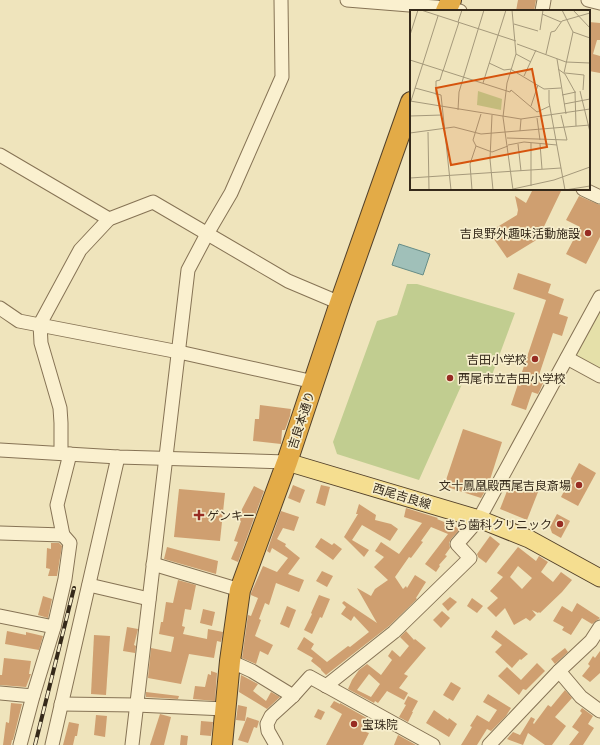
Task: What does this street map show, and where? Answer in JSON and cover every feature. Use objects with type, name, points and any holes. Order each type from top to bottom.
[{"type":"highway","name":"吉良本通り","points":[[222,745],[230,661],[240,590],[287,462],[340,303],[406,132],[410,108]]},
{"type":"main road","name":"西尾吉良線","points":[[287,462],[479,519],[529,539],[600,578]]},
{"type":"street","points":[[132,745],[188,270],[231,193],[282,77],[281,0]]},
{"type":"street","points":[[347,0],[451,8]]},
{"type":"street","points":[[542,10],[544,0]]},
{"type":"street","points":[[588,0],[600,3]]},
{"type":"street","points":[[0,155],[110,219]]},
{"type":"street","points":[[585,190],[600,197]]},
{"type":"street","points":[[20,745],[54,627],[65,579],[70,543],[63,535],[57,505],[66,453],[60,408],[41,343],[40,324],[80,250],[110,219],[153,202],[288,281],[340,303]]},
{"type":"street","points":[[326,686],[394,632],[470,558],[457,544],[479,519],[600,297]]},
{"type":"street","points":[[0,308],[19,322],[40,324],[179,352],[314,382]]},
{"type":"street","points":[[567,358],[600,376]]},
{"type":"street","points":[[0,450],[66,453],[118,458],[287,462]]},
{"type":"street","points":[[52,745],[118,458]]},
{"type":"street","points":[[0,533],[63,535]]},
{"type":"street","points":[[153,564],[240,590]]},
{"type":"street","points":[[89,585],[149,599]]},
{"type":"street","points":[[0,616],[54,627]]},
{"type":"street","points":[[489,745],[559,671],[591,641],[600,627]]},
{"type":"street","points":[[230,661],[252,671],[293,696]]},
{"type":"street","points":[[559,671],[581,697],[600,710]]},
{"type":"street","points":[[276,745],[268,731],[267,724],[271,716],[293,696],[310,677],[433,745]]},
{"type":"street","points":[[0,693],[33,696]]},
{"type":"street","points":[[61,704],[136,705],[225,709]]},
{"type":"shaded area","points":[[600,306],[600,373],[572,358]]},
{"type":"green space","points":[[407,284],[417,284],[515,313],[492,375],[462,384],[419,480],[337,454],[333,442],[377,321],[397,315]]},
{"type":"water","points":[[399,244],[430,254],[423,275],[392,265]]},
{"type":"building","points":[[518,0],[536,0],[534,10],[516,10]]},
{"type":"building","points":[[590,22],[600,23],[600,40],[597,40],[593,54],[600,56],[600,73],[590,71]]},
{"type":"building","points":[[532,190],[562,190],[538,239],[507,258],[489,232],[517,215],[518,210],[515,196],[526,203]]},
{"type":"building","name":"吉良野外趣味活動施設","points":[[579,196],[600,205],[600,237],[586,264],[566,254],[580,227],[566,220]]},
{"type":"building","name":"吉田小学校","points":[[518,273],[551,284],[548,293],[564,299],[559,314],[568,317],[562,336],[553,333],[537,381],[543,383],[538,394],[532,392],[526,410],[511,405],[546,300],[513,289]]},
{"type":"building","points":[[260,405],[291,409],[285,430],[282,430],[281,444],[253,441],[255,419],[259,419]]},
{"type":"building","points":[[463,429],[502,442],[488,486],[481,498],[444,486]]},
{"type":"building","name":"文十鳳凰殿西尾吉良斎場","points":[[579,463],[596,473],[578,506],[561,497]]},
{"type":"building","points":[[511,481],[538,492],[527,520],[500,509]]},
{"type":"building","points":[[293,485],[305,490],[300,503],[288,498]]},
{"type":"building","points":[[321,485],[330,487],[325,506],[316,503]]},
{"type":"building","points":[[254,486],[264,491],[238,562],[231,559],[238,542],[234,541],[241,521],[238,520]]},
{"type":"building","name":"ゲンキー","points":[[179,489],[225,493],[220,541],[174,537]]},
{"type":"building","points":[[359,504],[376,515],[375,520],[391,524],[398,529],[390,541],[362,525],[352,540],[369,550],[364,557],[344,537],[358,514],[356,514]]},
{"type":"building","points":[[406,508],[438,518],[437,519],[456,527],[457,525],[461,528],[451,539],[449,543],[450,548],[445,555],[447,556],[439,565],[440,566],[436,572],[425,564],[448,534],[431,527],[421,541],[423,542],[411,558],[409,557],[395,577],[403,589],[406,586],[407,588],[415,575],[426,582],[416,598],[417,599],[389,626],[326,675],[311,661],[313,658],[297,649],[304,637],[314,644],[311,649],[327,662],[369,632],[354,616],[351,621],[341,614],[346,607],[342,603],[344,601],[377,623],[357,588],[371,596],[375,589],[388,580],[374,567],[384,557],[375,551],[381,542],[399,554],[422,523],[404,517]]},
{"type":"building","points":[[281,511],[299,517],[294,531],[283,528],[277,539],[286,544],[285,546],[300,558],[288,574],[304,580],[299,592],[276,583],[269,605],[265,603],[255,636],[273,645],[268,655],[260,651],[256,664],[242,658],[248,615],[251,616],[258,598],[251,595],[251,593],[263,566],[277,572],[288,558],[272,548],[270,553],[267,551]]},
{"type":"building","name":"きら歯科クリニック","points":[[557,514],[570,521],[561,538],[552,533],[550,527]]},
{"type":"building","points":[[490,536],[500,544],[486,563],[478,557],[477,554]]},
{"type":"building","points":[[321,538],[332,545],[334,543],[342,549],[333,560],[315,547]]},
{"type":"building","points":[[51,543],[59,543],[62,546],[57,576],[48,576],[50,569],[46,568],[47,548],[51,549]]},
{"type":"building","points":[[167,547],[218,561],[216,574],[164,559]]},
{"type":"building","points":[[518,547],[536,561],[539,556],[548,562],[541,572],[553,582],[561,572],[572,580],[540,613],[532,610],[536,615],[530,621],[526,618],[514,625],[505,608],[496,617],[487,608],[498,598],[490,591],[503,577],[497,573]],"holes":[[[518,566],[532,578],[522,589],[510,577]]]},
{"type":"building","points":[[322,571],[333,576],[327,587],[316,581]]},
{"type":"building","points":[[178,580],[196,585],[191,610],[185,609],[182,626],[185,627],[183,634],[207,639],[208,629],[223,632],[221,642],[217,641],[214,658],[189,654],[181,684],[148,678],[151,648],[171,652],[174,637],[159,634],[161,622],[163,622],[166,602],[173,603]]},
{"type":"building","points":[[319,595],[330,599],[322,618],[320,617],[312,634],[304,630]]},
{"type":"building","points":[[43,596],[52,599],[48,618],[38,615]]},
{"type":"building","points":[[450,597],[457,602],[448,611],[442,604]]},
{"type":"building","points":[[472,598],[483,606],[477,613],[467,606]]},
{"type":"building","points":[[577,603],[600,618],[592,624],[582,618],[571,635],[562,630],[564,627],[553,621],[562,606],[572,612]]},
{"type":"building","points":[[287,606],[296,610],[289,628],[280,624]]},
{"type":"building","points":[[203,609],[215,612],[212,626],[200,623]]},
{"type":"building","points":[[442,611],[450,618],[441,628],[433,620]]},
{"type":"building","points":[[127,627],[138,629],[134,645],[136,646],[135,653],[123,651]]},
{"type":"building","points":[[496,630],[528,654],[521,660],[520,659],[512,668],[495,652],[502,645],[491,637]]},
{"type":"building","points":[[7,631],[26,635],[26,632],[43,636],[39,650],[5,644]]},
{"type":"building","points":[[406,631],[414,640],[415,639],[426,648],[404,674],[408,676],[399,688],[408,693],[404,700],[387,691],[378,703],[375,701],[374,703],[348,689],[359,670],[367,664],[381,675],[392,660],[388,656],[392,650],[400,657],[409,646],[400,637]],"holes":[[[369,674],[380,684],[371,697],[357,690]]]},
{"type":"building","points":[[94,635],[110,636],[106,695],[91,694]]},
{"type":"building","points":[[565,648],[568,652],[555,664],[551,659]]},
{"type":"building","points":[[600,651],[600,673],[590,682],[582,676],[590,666],[588,664],[593,656],[595,658]]},
{"type":"building","points":[[4,658],[31,661],[29,674],[31,674],[26,687],[0,685],[0,675],[2,675]]},
{"type":"building","points":[[537,663],[545,671],[526,690],[523,689],[519,695],[498,676],[507,667],[521,680]]},
{"type":"building","points":[[211,671],[217,673],[215,701],[193,699],[195,686],[205,687],[208,674],[211,675]]},
{"type":"building","points":[[241,675],[258,684],[253,691],[266,701],[271,692],[280,697],[267,709],[239,692]]},
{"type":"building","points":[[451,682],[461,688],[453,701],[443,695]]},
{"type":"building","points":[[565,690],[572,698],[555,717],[566,726],[552,745],[545,745],[528,733],[523,745],[507,739],[513,732],[520,735],[531,717],[535,719],[534,724],[548,705],[551,707]]},
{"type":"building","points":[[146,692],[179,696],[178,699],[146,697]]},
{"type":"building","points":[[488,694],[511,708],[506,716],[491,731],[487,729],[477,745],[461,745],[472,727],[470,726],[477,715],[489,722],[497,710],[483,702]]},
{"type":"building","points":[[408,696],[418,701],[408,722],[399,717],[406,705],[404,704]]},
{"type":"building","name":"宝珠院","points":[[334,701],[372,721],[366,732],[369,733],[363,745],[326,745],[342,714],[330,707]]},
{"type":"building","points":[[11,703],[22,704],[11,745],[3,745],[6,722],[9,723]]},
{"type":"building","points":[[238,705],[247,707],[245,721],[236,720]]},
{"type":"building","points":[[582,708],[593,716],[588,724],[594,728],[583,745],[569,745],[579,732],[572,727],[582,713],[580,711]]},
{"type":"building","points":[[318,709],[325,712],[321,720],[314,717]]},
{"type":"building","points":[[434,710],[448,720],[449,718],[457,724],[449,737],[426,723]]},
{"type":"building","points":[[160,714],[171,717],[164,745],[150,745]]},
{"type":"building","points":[[96,715],[107,716],[105,737],[94,735]]},
{"type":"building","points":[[247,717],[259,721],[257,728],[254,727],[248,743],[238,740]]},
{"type":"building","points":[[201,721],[213,722],[211,736],[200,735]]},
{"type":"building","points":[[69,722],[79,724],[77,736],[75,736],[73,745],[63,745]]},
{"type":"building","points":[[181,735],[188,736],[187,745],[180,745]]},
{"type":"building","points":[[398,735],[416,745],[394,745]]},
{"type":"railway","points":[[35,745],[74,588]]},
{"type":"place","name":"吉良野外趣味活動施設","points":[[588,233]]},
{"type":"place","name":"吉田小学校","points":[[535,359]]},
{"type":"place","name":"西尾市立吉田小学校","points":[[450,378]]},
{"type":"place","name":"文十鳳凰殿西尾吉良斎場","points":[[579,485]]},
{"type":"place","name":"ゲンキー","points":[[199,515]]},
{"type":"place","name":"きら歯科クリニック","points":[[560,524]]},
{"type":"place","name":"宝珠院","points":[[354,724]]}]
